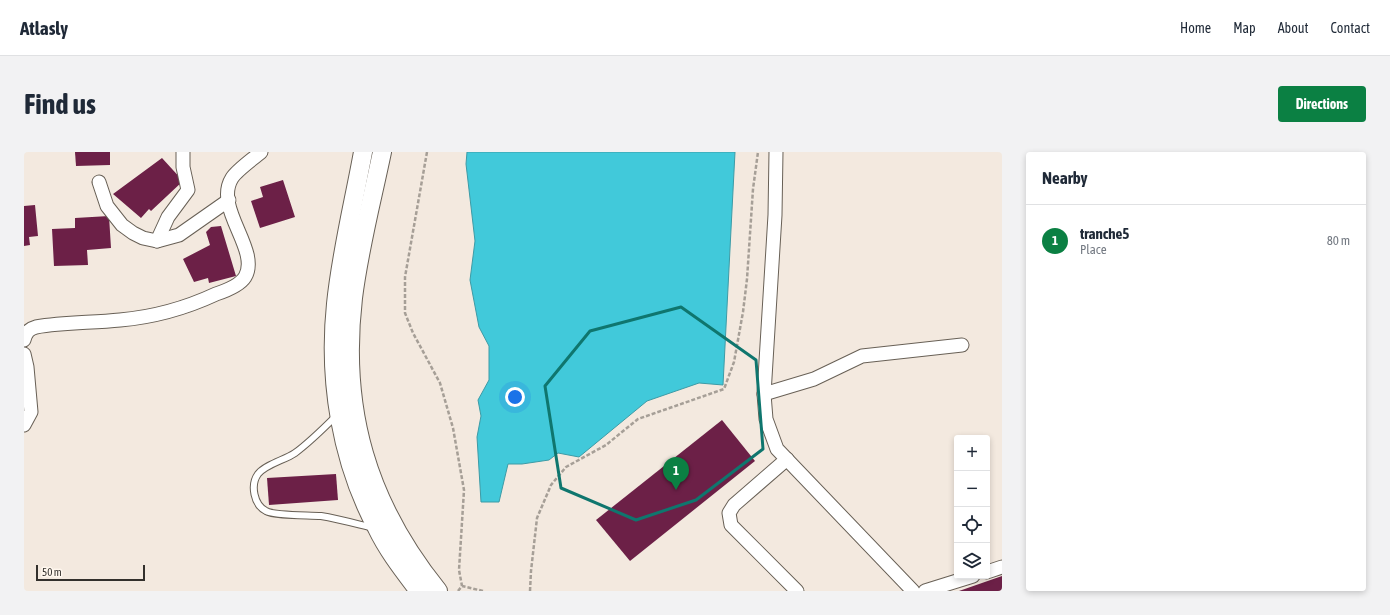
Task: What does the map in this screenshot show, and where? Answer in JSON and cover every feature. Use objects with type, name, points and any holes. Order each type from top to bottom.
[{"type":"main road","points":[[346,406],[334,359],[336,305],[339,279],[363,152]]},
{"type":"main road","points":[[382,152],[356,276],[353,298],[344,436],[357,482],[387,531],[400,566],[419,591]]},
{"type":"main road","points":[[387,531],[413,558],[438,591]]},
{"type":"street","points":[[157,241],[168,217],[188,190],[183,167],[183,152]]},
{"type":"street","points":[[24,340],[26,333],[30,329],[36,327],[121,320],[159,314],[199,302],[231,288],[244,278],[247,268],[246,248],[233,220],[228,191],[232,178],[261,152]]},
{"type":"street","points":[[776,152],[775,215],[764,394],[766,419],[777,449],[913,591]]},
{"type":"street","points":[[99,182],[107,206],[122,225],[143,238],[157,241],[179,235],[229,200]]},
{"type":"street","points":[[764,394],[814,379],[862,356],[962,345]]},
{"type":"street","points":[[24,354],[27,367],[31,412],[24,425]]},
{"type":"street","points":[[787,459],[734,505],[729,513],[731,525],[797,591]]},
{"type":"street","points":[[990,571],[1002,567]]},
{"type":"street","points":[[925,591],[963,579]]},
{"type":"lane","points":[[346,406],[313,439],[294,454],[274,463],[258,474],[255,482],[255,496],[257,505],[267,512],[321,516],[387,531]]},
{"type":"path","points":[[427,152],[406,277],[406,313],[413,333],[440,383],[453,428],[464,490],[459,570],[462,586],[458,591]]},
{"type":"path","points":[[530,591],[537,518],[551,485],[566,467],[606,445],[638,419],[724,388],[734,362],[743,312],[747,279],[753,189],[758,152]]},
{"type":"path","points":[[462,586],[482,591]]},
{"type":"highlighted area","points":[[681,307],[756,360],[763,449],[696,500],[636,520],[561,488],[545,386],[590,331]]},
{"type":"water","points":[[467,152],[735,152],[723,385],[699,383],[647,401],[579,457],[558,453],[549,460],[522,464],[508,464],[499,502],[481,502],[477,437],[481,416],[478,400],[489,380],[489,346],[479,327],[470,280],[475,241],[466,164]]},
{"type":"building","points":[[75,152],[110,152],[110,165],[76,166]]},
{"type":"building","points":[[162,158],[183,181],[151,211],[149,209],[141,218],[113,194]]},
{"type":"building","points":[[283,180],[295,217],[260,228],[251,201],[263,197],[260,187]]},
{"type":"building","points":[[35,205],[38,236],[29,237],[30,245],[24,246],[24,206]]},
{"type":"building","points":[[109,216],[111,248],[87,250],[88,265],[54,266],[52,229],[75,228],[75,218]]},
{"type":"building","points":[[221,226],[236,276],[209,283],[208,278],[194,282],[183,259],[210,245],[206,232],[211,227]]},
{"type":"building","points":[[722,420],[755,461],[630,561],[596,520]]},
{"type":"building","points":[[336,474],[338,500],[269,505],[267,478]]},
{"type":"building","points":[[1002,576],[1002,591],[959,591]]},
{"type":"place","name":"tranche5","points":[[676,490]]}]
